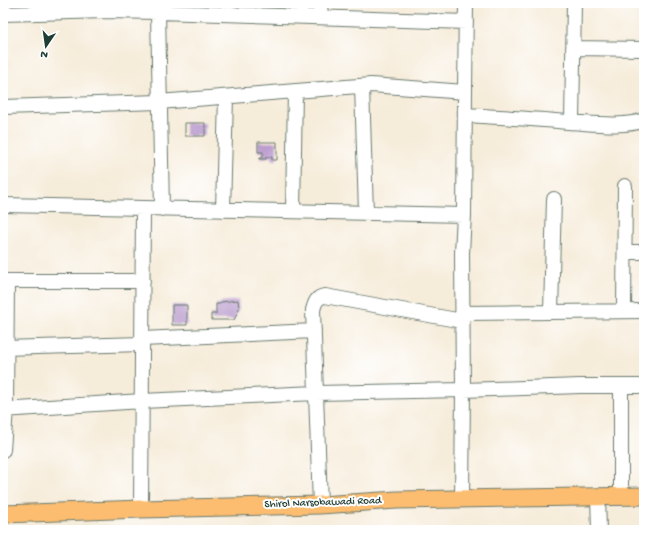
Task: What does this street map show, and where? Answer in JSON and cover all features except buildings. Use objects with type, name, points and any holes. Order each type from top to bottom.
[{"type":"main road","name":"Shirol Narsobawadi Road","points":[[3,514],[320,505],[397,500],[644,496]]},
{"type":"street","points":[[27,3],[38,13]]},
{"type":"street","points":[[320,3],[321,17]]},
{"type":"street","points":[[462,499],[462,253],[464,215],[466,3]]},
{"type":"street","points":[[572,122],[574,3]]},
{"type":"street","points":[[3,14],[256,9],[321,17],[466,22]]},
{"type":"street","points":[[158,12],[162,208]]},
{"type":"street","points":[[573,48],[644,49]]},
{"type":"street","points":[[3,107],[159,102],[371,85],[465,92]]},
{"type":"street","points":[[362,86],[366,213]]},
{"type":"street","points":[[293,211],[296,91]]},
{"type":"street","points":[[223,210],[226,97]]},
{"type":"street","points":[[465,115],[625,124],[644,120]]},
{"type":"street","points":[[624,311],[625,186]]},
{"type":"street","points":[[551,312],[554,200]]},
{"type":"street","points":[[3,205],[464,215]]},
{"type":"street","points":[[141,509],[143,208]]},
{"type":"street","points":[[625,252],[644,252]]},
{"type":"street","points":[[3,450],[5,281],[143,281]]},
{"type":"street","points":[[320,505],[313,310],[316,300],[321,296],[462,317],[551,312],[644,311]]},
{"type":"street","points":[[4,348],[142,342],[314,331]]},
{"type":"street","points":[[4,410],[142,401],[316,393],[580,386],[644,386]]},
{"type":"street","points":[[620,386],[621,496]]},
{"type":"street","points":[[598,496],[599,530]]}]
